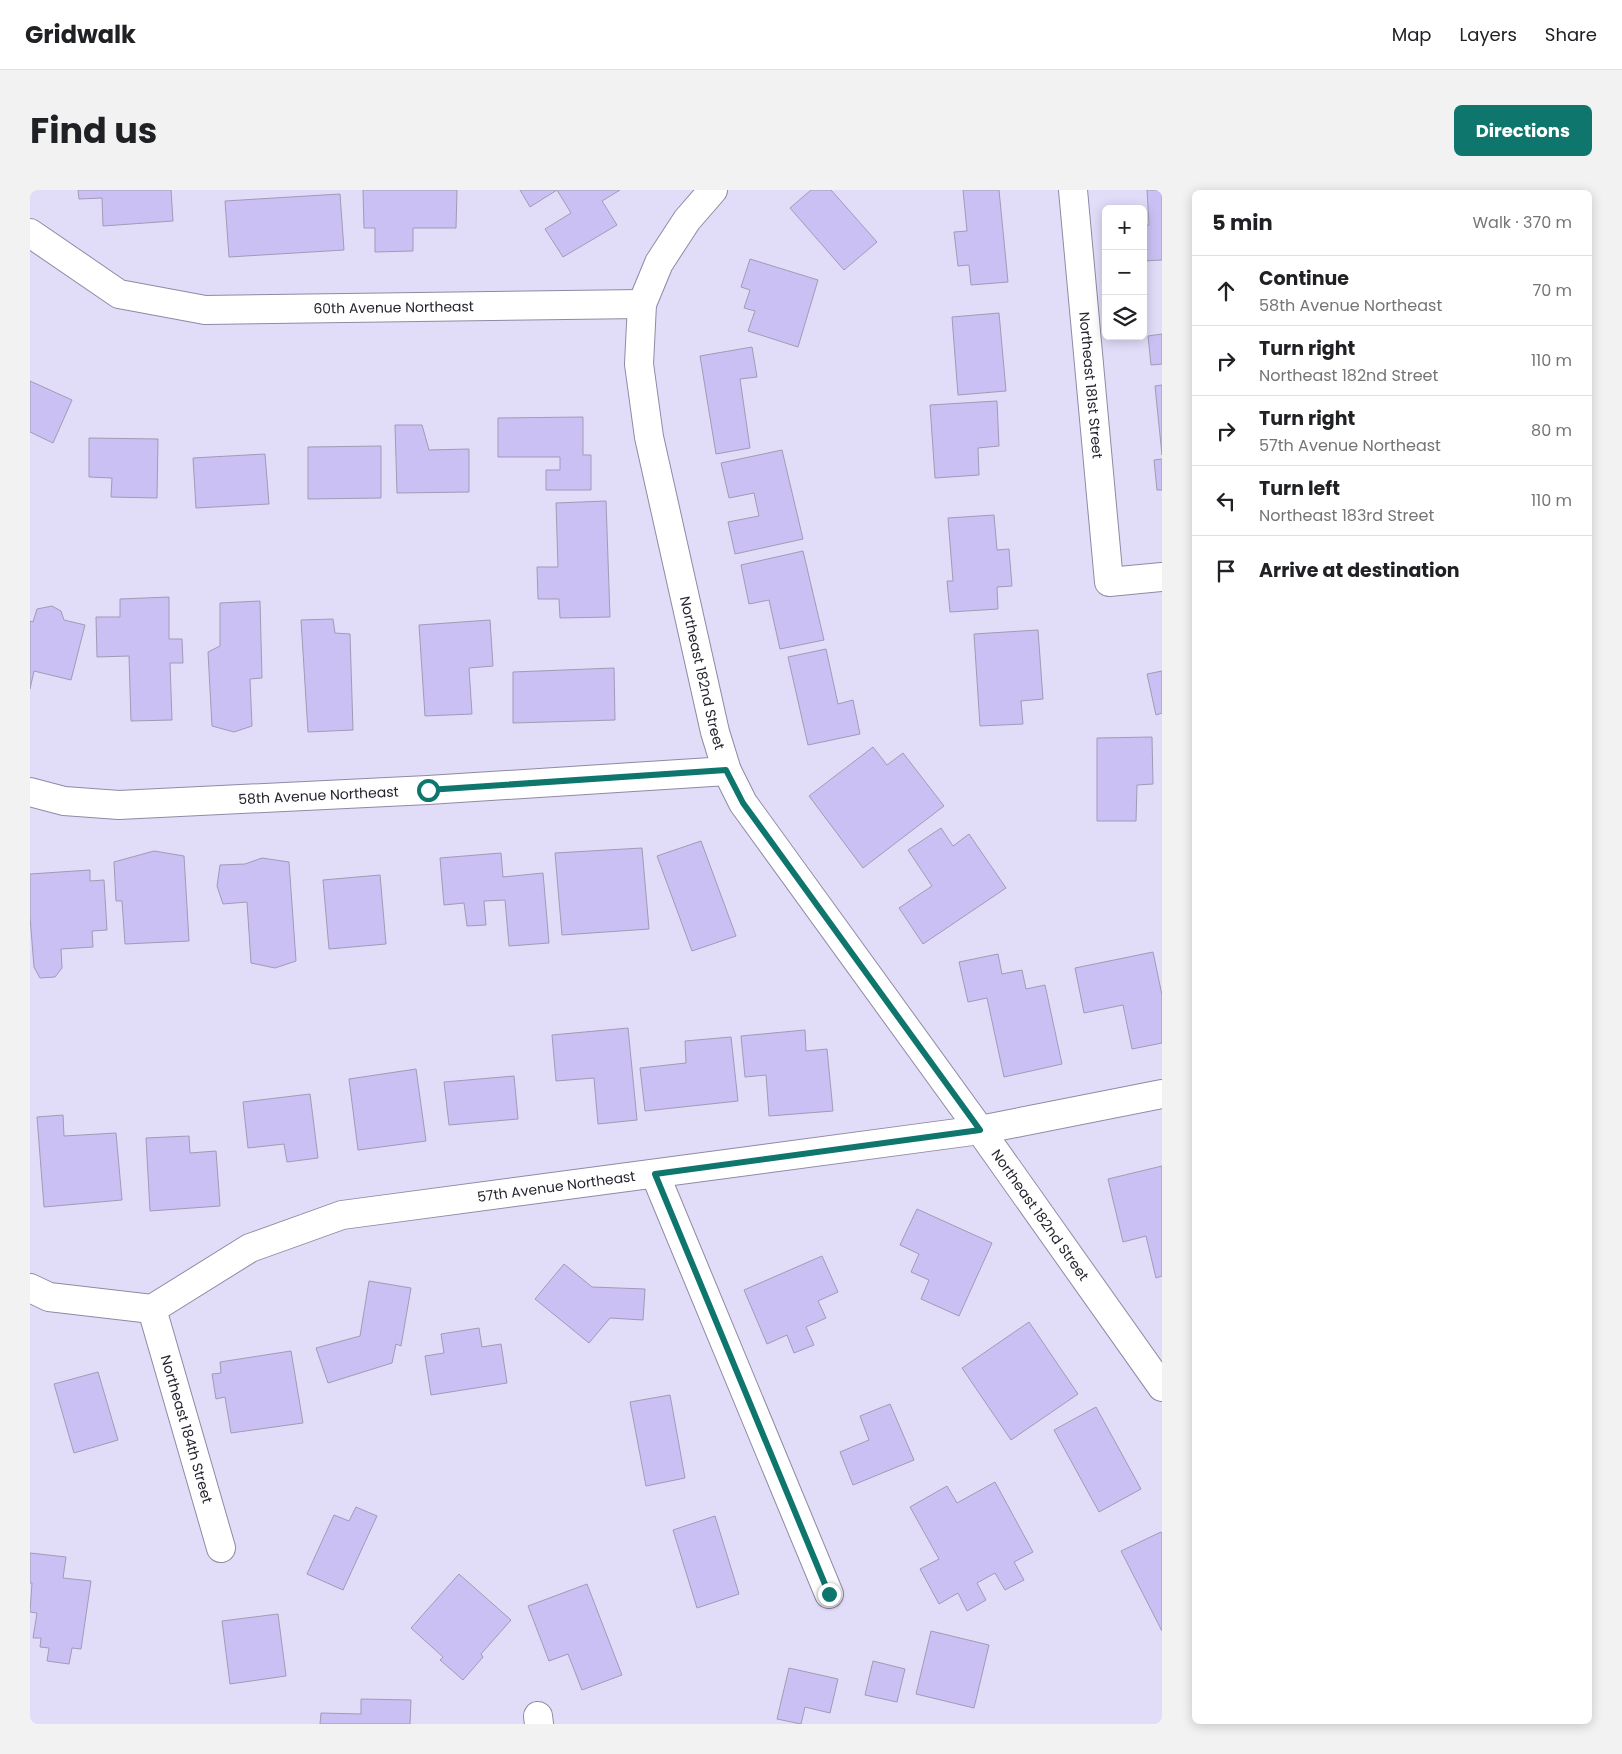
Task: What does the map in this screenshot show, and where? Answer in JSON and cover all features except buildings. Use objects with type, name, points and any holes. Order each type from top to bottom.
[{"type":"street","points":[[642,304],[659,263],[687,220],[713,190]]},
{"type":"street","name":"Northeast 181st Street","points":[[1074,190],[1109,582],[1162,577]]},
{"type":"street","name":"60th Avenue Northeast","points":[[30,233],[119,294],[205,310],[642,304]]},
{"type":"street","name":"Northeast 182nd Street","points":[[642,304],[639,364],[649,437],[715,732],[726,770],[743,803],[980,1130],[1162,1387]]},
{"type":"street","name":"58th Avenue Northeast","points":[[30,792],[64,801],[119,805],[428,790],[726,770]]},
{"type":"street","name":"57th Avenue Northeast","points":[[152,1309],[250,1248],[342,1214],[980,1130],[1162,1094]]},
{"type":"street","points":[[655,1174],[829,1594]]},
{"type":"street","points":[[30,1288],[49,1298],[152,1309]]},
{"type":"street","name":"Northeast 184th Street","points":[[152,1309],[221,1548]]},
{"type":"route","points":[[428,790],[726,770],[743,803],[980,1130],[655,1174],[829,1594]]}]
